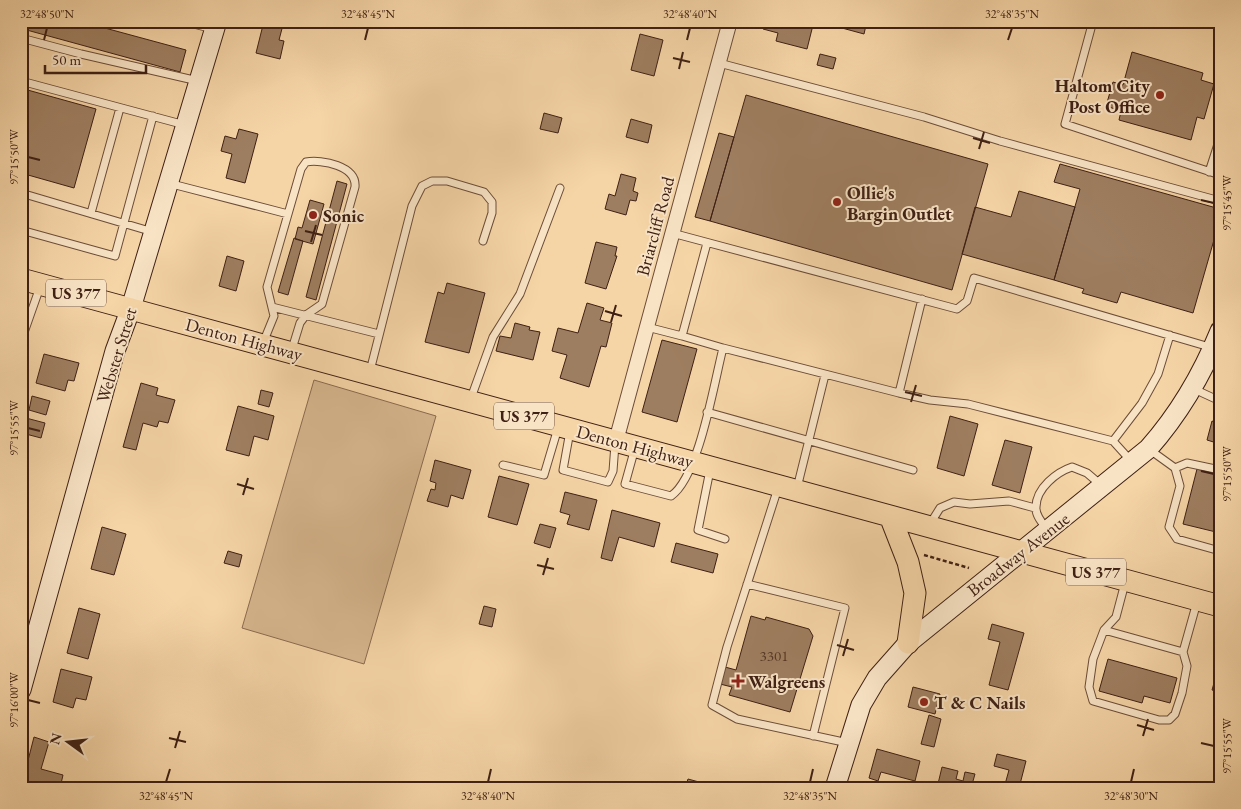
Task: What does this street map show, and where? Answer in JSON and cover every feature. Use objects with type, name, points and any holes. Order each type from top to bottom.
[{"type":"main road","name":"Denton Highway","points":[[31,281],[1220,606]]},
{"type":"main road","points":[[890,516],[908,562],[915,593],[908,643]]},
{"type":"street","name":"Briarcliff Road","points":[[616,441],[730,21]]},
{"type":"street","name":"Webster Street","points":[[21,690],[24,667],[115,351],[131,308],[216,25]]},
{"type":"street","name":"Broadway Avenue","points":[[835,788],[861,705],[872,686],[908,643],[1148,449],[1170,425],[1194,388],[1218,343]]},
{"type":"lane","points":[[182,21],[216,25]]},
{"type":"lane","points":[[1093,21],[1065,124],[1220,175]]},
{"type":"lane","points":[[21,38],[81,54],[200,81]]},
{"type":"lane","points":[[719,63],[924,117],[1000,141],[1220,201]]},
{"type":"lane","points":[[21,81],[186,125]]},
{"type":"lane","points":[[91,213],[120,108]]},
{"type":"lane","points":[[21,230],[116,256],[153,116]]},
{"type":"lane","points":[[1210,172],[1220,138]]},
{"type":"lane","points":[[262,344],[274,316],[267,287],[301,169],[306,162],[320,161],[336,166],[353,176],[356,181],[352,203],[322,304],[304,317],[297,330],[291,352]]},
{"type":"lane","points":[[369,373],[412,206],[422,186],[432,181],[447,181],[484,192],[492,202],[492,213],[483,241]]},
{"type":"lane","points":[[168,183],[288,214]]},
{"type":"lane","points":[[470,401],[493,337],[520,294],[560,188]]},
{"type":"lane","points":[[21,193],[153,232]]},
{"type":"lane","points":[[672,233],[957,309],[967,301],[974,278],[1170,335],[1218,343]]},
{"type":"lane","points":[[682,336],[707,243]]},
{"type":"lane","points":[[21,341],[31,281]]},
{"type":"lane","points":[[899,393],[922,299]]},
{"type":"lane","points":[[272,307],[304,317],[379,334]]},
{"type":"lane","points":[[647,327],[825,375],[899,393],[968,404],[1113,441],[1132,462]]},
{"type":"lane","points":[[1113,441],[1142,403],[1158,374],[1170,335]]},
{"type":"lane","points":[[723,348],[707,412],[698,530],[725,539]]},
{"type":"lane","points":[[825,375],[808,441],[747,584],[727,647],[712,705],[737,719],[848,743]]},
{"type":"lane","points":[[1194,388],[1220,401]]},
{"type":"lane","points":[[707,412],[913,470]]},
{"type":"lane","points":[[565,427],[563,470],[608,482],[613,471],[616,441]]},
{"type":"lane","points":[[503,465],[544,475],[565,427]]},
{"type":"lane","points":[[636,446],[625,484],[671,496],[702,465]]},
{"type":"lane","points":[[1148,449],[1174,468],[1180,486],[1169,528],[1177,539],[1220,551]]},
{"type":"lane","points":[[1174,468],[1187,463],[1220,470]]},
{"type":"lane","points":[[1048,531],[1039,518],[1036,508],[1038,496],[1058,472],[1072,467],[1087,473],[1103,487]]},
{"type":"lane","points":[[929,526],[940,508],[954,502],[970,504],[1010,501],[1036,508]]},
{"type":"lane","points":[[1126,580],[1116,616],[1104,630],[1093,660],[1089,687],[1093,701],[1109,706],[1159,720],[1169,720],[1175,714],[1182,693],[1187,666],[1183,652],[1197,600]]},
{"type":"lane","points":[[747,584],[845,608],[813,736]]},
{"type":"lane","points":[[1104,630],[1183,652]]},
{"type":"path","points":[[920,557],[925,555],[968,568]]},
{"type":"shaded area","points":[[314,380],[436,416],[364,664],[242,628]]},
{"type":"building","points":[[25,21],[79,21],[186,50],[180,72],[23,29]]},
{"type":"building","points":[[264,21],[284,21],[279,40],[284,41],[280,59],[256,53]]},
{"type":"building","points":[[766,21],[814,21],[807,49],[776,41],[778,33],[763,29]]},
{"type":"building","points":[[844,21],[867,21],[864,34],[842,28]]},
{"type":"building","points":[[640,34],[663,40],[654,76],[631,70]]},
{"type":"building","name":"Haltom City Post Office","points":[[1132,52],[1203,73],[1201,80],[1214,84],[1204,119],[1197,117],[1191,140],[1119,120],[1121,111],[1106,106],[1113,82],[1123,85]]},
{"type":"building","points":[[820,54],[836,58],[833,69],[817,65]]},
{"type":"building","points":[[24,89],[96,109],[74,188],[21,173],[21,100]]},
{"type":"building","points":[[746,95],[988,164],[952,290],[710,221]]},
{"type":"building","points":[[544,113],[562,118],[558,133],[540,129]]},
{"type":"building","points":[[631,119],[652,125],[648,143],[626,137]]},
{"type":"building","points":[[239,129],[258,134],[245,183],[226,178],[232,154],[221,151],[225,136],[236,139]]},
{"type":"building","points":[[719,133],[734,137],[710,221],[695,217]]},
{"type":"building","points":[[1060,164],[1220,209],[1220,219],[1193,313],[1121,292],[1117,303],[1082,293],[1084,289],[1054,280],[1080,189],[1054,182]]},
{"type":"building","points":[[621,174],[636,178],[633,191],[638,193],[636,201],[630,200],[626,215],[605,209],[609,194],[615,196]]},
{"type":"building","points":[[337,181],[347,184],[316,300],[306,297]]},
{"type":"building","points":[[1019,191],[1075,207],[1054,280],[962,254],[975,207],[1011,217]]},
{"type":"building","name":"Sonic","points":[[310,200],[324,204],[313,244],[295,239],[298,227],[302,228]]},
{"type":"building","points":[[294,238],[303,241],[288,295],[278,292]]},
{"type":"building","points":[[596,242],[617,247],[615,256],[617,256],[606,289],[585,283]]},
{"type":"building","points":[[227,256],[244,261],[236,291],[219,286]]},
{"type":"building","points":[[447,283],[485,293],[469,353],[425,342],[438,292],[444,294]]},
{"type":"building","points":[[587,303],[604,308],[600,320],[612,323],[606,347],[601,346],[589,387],[560,378],[567,355],[552,351],[558,328],[578,333]]},
{"type":"building","points":[[515,323],[530,327],[529,330],[540,332],[533,360],[496,351],[500,336],[511,338]]},
{"type":"building","points":[[662,340],[697,349],[677,422],[642,412]]},
{"type":"building","points":[[44,354],[79,363],[74,381],[68,380],[65,391],[36,383]]},
{"type":"building","points":[[141,383],[158,388],[156,395],[175,400],[168,423],[159,421],[157,427],[143,423],[136,450],[123,447]]},
{"type":"building","points":[[261,390],[273,393],[269,407],[258,404]]},
{"type":"building","points":[[32,396],[50,401],[46,415],[29,410]]},
{"type":"building","points":[[238,406],[274,416],[268,440],[254,436],[249,456],[226,450]]},
{"type":"building","points":[[950,416],[978,424],[964,476],[937,468]]},
{"type":"building","points":[[26,418],[45,423],[41,438],[22,433]]},
{"type":"building","points":[[1212,421],[1220,424],[1220,444],[1207,440]]},
{"type":"building","points":[[1005,440],[1032,447],[1020,493],[992,485]]},
{"type":"building","points":[[435,460],[471,470],[463,499],[451,495],[448,507],[427,501],[431,489],[435,490],[436,483],[430,481]]},
{"type":"building","points":[[1197,469],[1220,475],[1220,529],[1217,528],[1216,532],[1183,524]]},
{"type":"building","points":[[499,476],[529,484],[517,525],[488,517]]},
{"type":"building","points":[[565,492],[597,500],[589,530],[567,524],[570,515],[560,512]]},
{"type":"building","points":[[612,510],[660,523],[654,547],[619,537],[612,561],[601,558]]},
{"type":"building","points":[[540,524],[556,528],[550,548],[534,543]]},
{"type":"building","points":[[102,527],[126,534],[114,575],[91,569]]},
{"type":"building","points":[[676,543],[718,554],[713,573],[671,562]]},
{"type":"building","points":[[228,551],[242,555],[239,567],[224,563]]},
{"type":"building","points":[[484,606],[496,609],[492,627],[479,624]]},
{"type":"building","points":[[79,608],[100,614],[88,659],[67,653]]},
{"type":"building","name":"Walgreens","points":[[751,616],[765,620],[766,617],[809,629],[813,636],[790,712],[729,695],[732,687],[720,684],[725,667],[736,670]]},
{"type":"building","points":[[992,624],[1024,633],[1008,690],[989,685],[1000,642],[988,639]]},
{"type":"building","points":[[1108,659],[1177,678],[1170,703],[1144,696],[1142,703],[1099,691]]},
{"type":"building","points":[[61,669],[92,677],[86,700],[76,698],[73,708],[53,702]]},
{"type":"building","points":[[1218,669],[1220,669],[1220,692],[1212,690]]},
{"type":"building","points":[[913,687],[940,694],[935,714],[908,707]]},
{"type":"building","points":[[929,715],[941,719],[934,747],[921,744]]},
{"type":"building","points":[[34,737],[49,742],[41,769],[63,775],[60,788],[21,788]]},
{"type":"building","points":[[877,749],[920,761],[915,781],[881,772],[878,781],[869,778]]},
{"type":"building","points":[[997,754],[1026,761],[1019,788],[1004,788],[1009,770],[994,766]]},
{"type":"building","points":[[942,767],[958,771],[956,779],[963,781],[965,772],[975,774],[971,788],[937,788]]},
{"type":"building","points":[[688,779],[721,788],[685,788]]},
{"type":"place","name":"Haltom City Post Office","points":[[1160,95]]},
{"type":"place","name":"Ollie's Bargin Outlet","points":[[837,202]]},
{"type":"place","name":"Sonic","points":[[313,215]]},
{"type":"place","name":"Walgreens","points":[[738,681]]},
{"type":"place","name":"T & C Nails","points":[[924,702]]}]
